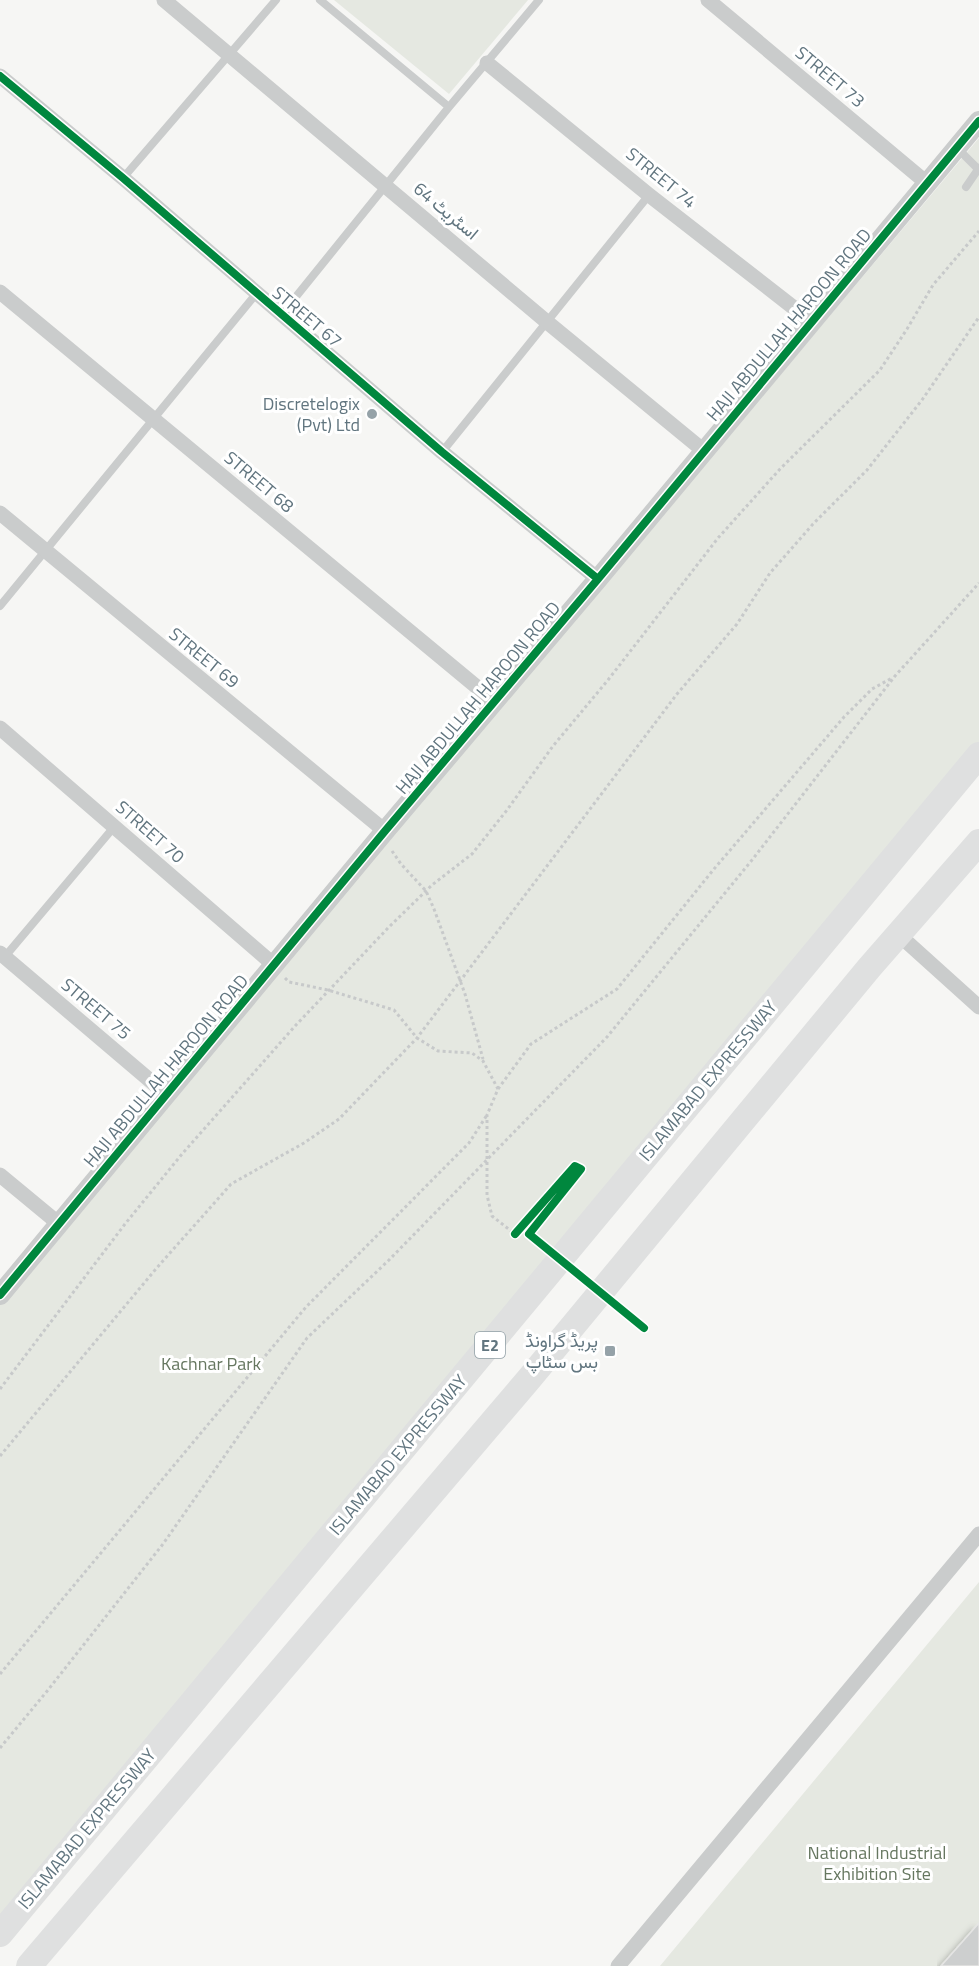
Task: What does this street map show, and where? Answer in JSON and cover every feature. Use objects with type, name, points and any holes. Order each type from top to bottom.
[{"type":"highway","name":"ISLAMABAD EXPRESSWAY","points":[[0,1934],[979,754]]},
{"type":"highway","points":[[29,1966],[529,1379],[898,934],[979,842]]},
{"type":"street","name":"اسٹریٹ 64","points":[[164,0],[704,451]]},
{"type":"street","name":"STREET 73","points":[[708,0],[928,184]]},
{"type":"street","name":"STREET 74","points":[[487,63],[649,195],[812,322]]},
{"type":"street","name":"STREET 67","points":[[0,77],[123,178],[442,452],[598,579]]},
{"type":"street","name":"HAJI ABDULLAH HAROON ROAD","points":[[0,1295],[979,121]]},
{"type":"street","name":"STREET 68","points":[[0,292],[495,702]]},
{"type":"street","name":"STREET 69","points":[[0,513],[383,834]]},
{"type":"street","name":"STREET 70","points":[[0,728],[274,965]]},
{"type":"street","points":[[898,934],[979,1006]]},
{"type":"street","name":"STREET 75","points":[[2,957],[166,1094]]},
{"type":"street","points":[[0,1175],[58,1223]]},
{"type":"street","points":[[618,1966],[979,1534]]},
{"type":"lane","points":[[123,178],[276,0]]},
{"type":"lane","points":[[320,0],[449,107]]},
{"type":"lane","points":[[282,314],[449,107],[539,0]]},
{"type":"lane","points":[[957,148],[979,169],[966,187]]},
{"type":"lane","points":[[442,452],[649,195]]},
{"type":"lane","points":[[0,606],[256,294]]},
{"type":"lane","points":[[2,957],[114,827]]},
{"type":"path","points":[[0,1389],[124,1224],[327,990],[426,891],[472,854],[553,746],[608,680],[718,538],[780,469],[880,370],[933,285],[979,231]]},
{"type":"path","points":[[0,1456],[155,1270],[231,1184],[304,1143],[339,1119],[417,1038],[676,694],[737,624],[770,573],[813,524],[867,470],[922,400],[979,317]]},
{"type":"path","points":[[0,1748],[163,1544],[306,1338],[389,1260],[488,1161],[607,1037],[752,860],[895,676],[979,583]]},
{"type":"path","points":[[0,1674],[306,1307],[469,1143],[487,1115],[498,1089],[531,1044],[617,989],[714,869],[844,717],[872,689],[895,676]]},
{"type":"path","points":[[383,834],[401,864],[426,891],[460,981],[483,1061],[498,1089]]},
{"type":"path","points":[[274,965],[289,982],[327,990],[394,1010],[417,1038],[438,1051],[472,1053],[483,1061]]},
{"type":"path","points":[[487,1115],[487,1196],[492,1216],[515,1234],[523,1225]]},
{"type":"green space","points":[[334,0],[528,0],[449,94]]},
{"type":"green space","name":"Kachnar Park","points":[[979,138],[979,746],[0,1933],[0,1304]]},
{"type":"green space","name":"National Industrial Exhibition Site","points":[[979,1582],[979,1966],[660,1966]]},
{"type":"building","points":[[979,1923],[979,1966],[941,1966]]},
{"type":"cycle path","points":[[0,76],[123,178],[442,452],[598,579]]},
{"type":"cycle path","points":[[0,1295],[979,121]]},
{"type":"cycle path","points":[[515,1234],[575,1166],[581,1169],[529,1234],[644,1328]]},
{"type":"place","name":"Discretelogix (Pvt) Ltd","points":[[372,414]]},
{"type":"place","name":"پریڈ گراونڈ بس سٹاپ","points":[[610,1351]]}]
